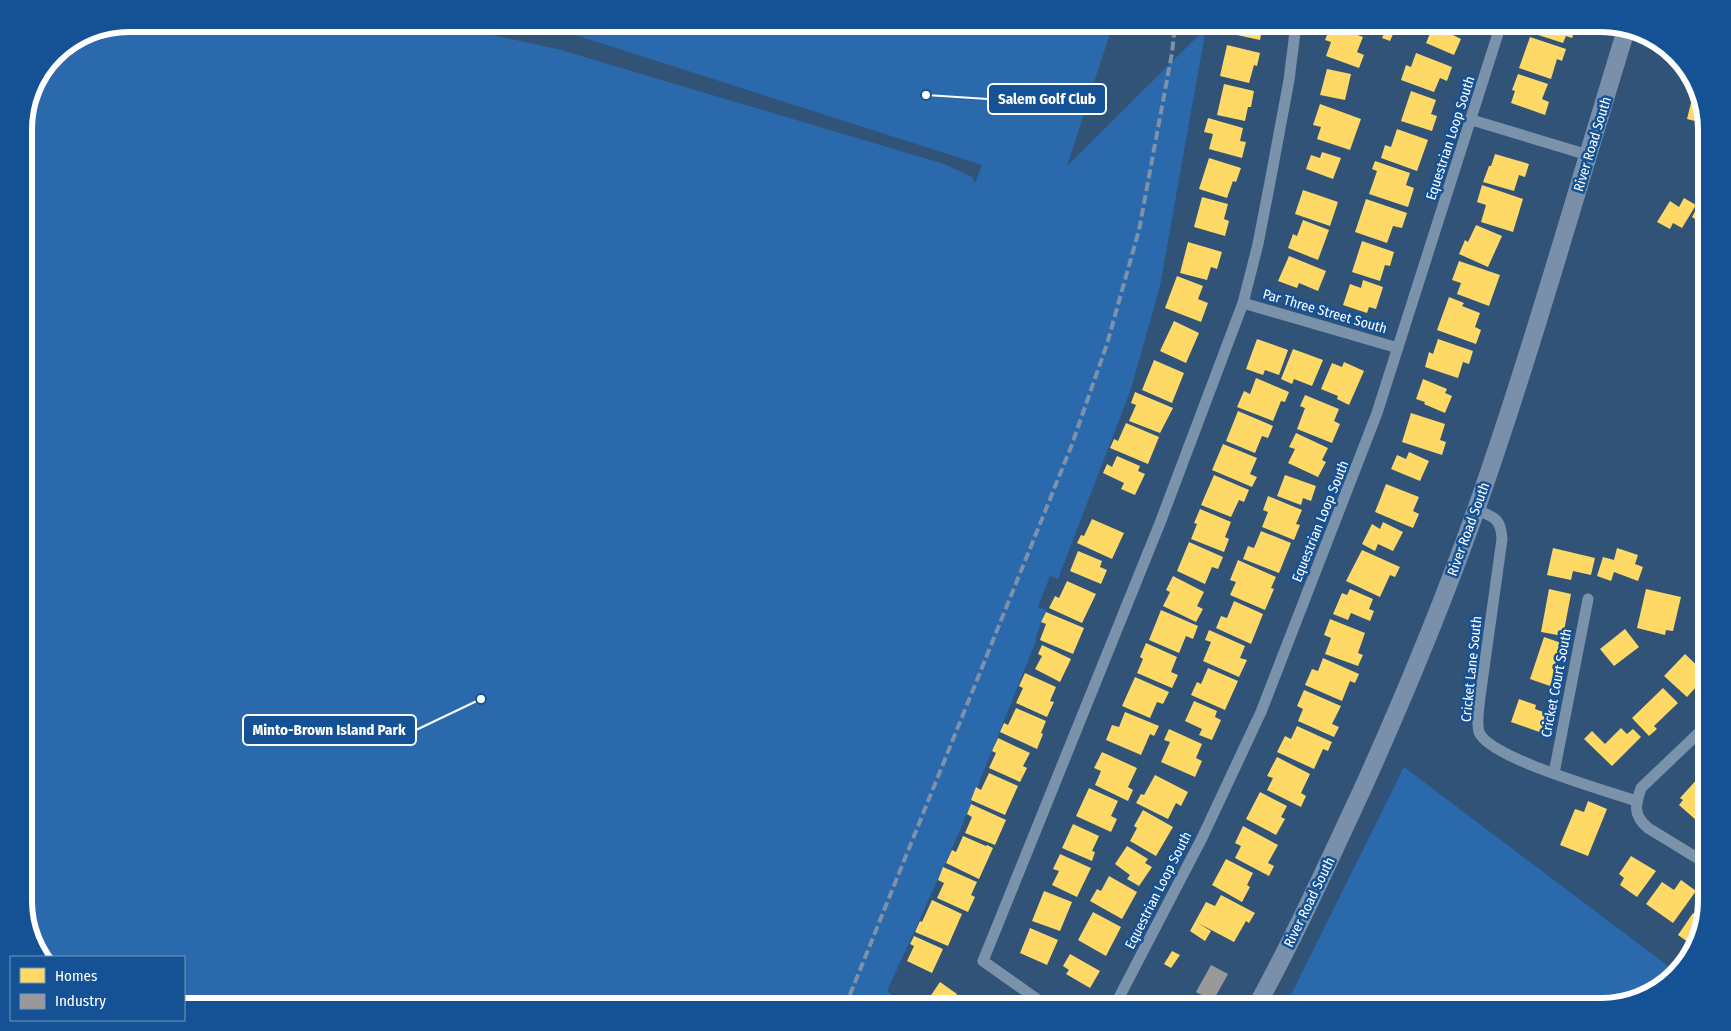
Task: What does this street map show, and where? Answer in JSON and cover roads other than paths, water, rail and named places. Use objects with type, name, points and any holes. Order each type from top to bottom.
[{"type":"main road","name":"River Road South","points":[[1261,998],[1295,933],[1377,755],[1431,630],[1476,510],[1511,406],[1624,35]]},
{"type":"street","points":[[1035,998],[983,961],[1160,523],[1242,303],[1258,244],[1289,80],[1295,32]]},
{"type":"street","name":"Equestrian Loop South","points":[[1119,998],[1210,821],[1262,712],[1361,458],[1472,120],[1499,32]]},
{"type":"street","points":[[1472,120],[1588,155]]},
{"type":"street","name":"Par Three Street South","points":[[1242,303],[1398,348]]},
{"type":"street","name":"Cricket Lane South","points":[[1476,510],[1490,515],[1497,520],[1501,528],[1502,539],[1480,697],[1479,732],[1491,746],[1502,753],[1636,801]]},
{"type":"street","name":"Cricket Court South","points":[[1554,773],[1588,599]]},
{"type":"street","points":[[1698,734],[1641,788],[1636,801],[1636,813],[1639,821],[1698,859]]},
{"type":"railway","points":[[849,998],[1071,447],[1107,344],[1139,230],[1172,53],[1174,32]]},
{"type":"place","name":"Salem Golf Club","points":[[926,95]]},
{"type":"place","name":"Minto-Brown Island Park","points":[[481,699]]}]
